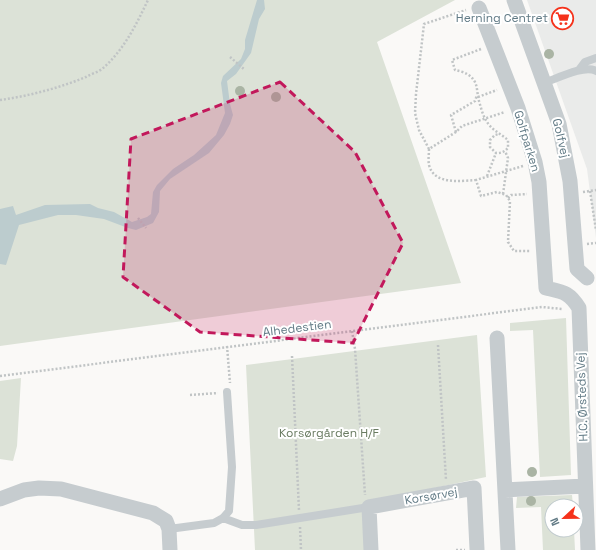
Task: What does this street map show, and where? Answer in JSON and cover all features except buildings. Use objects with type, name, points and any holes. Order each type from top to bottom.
[{"type":"street","name":"Golfvej","points":[[514,0],[559,124],[570,181],[577,269],[592,278]]},
{"type":"street","name":"Golfparken","points":[[479,8],[518,108],[535,162],[539,193],[546,288],[566,293],[573,298],[579,308]]},
{"type":"street","name":"H.C. Ørsteds Vej","points":[[579,308],[588,550]]},
{"type":"street","points":[[497,338],[508,550]]},
{"type":"street","points":[[505,490],[585,486]]},
{"type":"street","points":[[0,499],[24,490],[39,488],[61,489],[153,513],[168,525],[170,550]]},
{"type":"street","name":"Korsørvej","points":[[369,507],[474,488],[477,549]]},
{"type":"street","points":[[369,507],[371,550]]},
{"type":"lane","points":[[579,70],[585,62],[596,58]]},
{"type":"lane","points":[[544,83],[579,70],[593,69],[596,71]]},
{"type":"lane","points":[[168,525],[214,523],[223,518],[228,512],[232,467],[227,392]]},
{"type":"lane","points":[[223,518],[242,525],[249,525],[369,507]]},
{"type":"path","points":[[0,100],[23,97],[71,83],[101,70],[121,49],[148,0]]},
{"type":"path","points":[[479,8],[469,9],[424,24],[415,113],[420,130],[429,149],[429,164],[432,172],[442,180],[476,180],[535,162]]},
{"type":"path","points":[[493,45],[452,60],[455,70],[467,73],[476,81],[478,97],[487,123],[499,134],[503,135],[508,141],[508,148],[502,153],[496,153],[490,147],[490,140],[495,135],[499,134]]},
{"type":"path","points":[[230,57],[246,70]]},
{"type":"path","points":[[478,97],[509,86]]},
{"type":"path","points":[[456,132],[451,115],[474,101],[478,92]]},
{"type":"path","points":[[429,149],[456,132],[462,126],[518,108]]},
{"type":"path","points":[[503,194],[508,158],[505,151]]},
{"type":"path","points":[[487,177],[496,153]]},
{"type":"path","points":[[476,180],[481,196],[497,192],[506,195],[510,201],[508,242],[514,251],[543,250]]},
{"type":"path","points":[[584,192],[596,190]]},
{"type":"path","points":[[590,191],[596,230]]},
{"type":"path","points":[[508,198],[511,195],[539,193]]},
{"type":"path","points":[[138,218],[146,228]]},
{"type":"path","name":"Alhedestien","points":[[0,376],[542,307],[566,309],[579,308]]},
{"type":"path","points":[[352,331],[355,349],[366,499],[369,507]]},
{"type":"path","points":[[190,395],[227,392],[231,389],[227,346]]},
{"type":"path","points":[[438,346],[447,493]]},
{"type":"path","points":[[292,356],[301,550]]},
{"type":"highlighted area","points":[[280,82],[355,152],[403,243],[353,343],[200,332],[123,277],[131,139]]},
{"type":"shaded area","points":[[257,0],[264,0],[265,9],[259,19],[251,53],[236,74],[227,81],[233,115],[230,124],[224,135],[209,153],[170,179],[160,191],[159,212],[153,223],[136,230],[104,219],[76,215],[58,215],[19,225],[6,265],[0,264],[0,209],[13,206],[16,215],[45,205],[90,204],[98,208],[114,212],[132,222],[147,217],[151,214],[153,192],[157,185],[173,169],[194,155],[216,135],[225,113],[221,83],[223,76],[241,59],[245,49],[245,40]]},
{"type":"shaded area","points":[[527,0],[596,0],[596,238],[587,169]]},
{"type":"green space","points":[[0,0],[455,0],[377,42],[461,283],[0,346]]},
{"type":"green space","points":[[566,318],[571,475],[540,477],[533,330],[510,331],[510,323]]},
{"type":"green space","name":"Korsørgården H/F","points":[[477,335],[486,477],[364,503],[366,550],[255,550],[246,365]]},
{"type":"green space","points":[[21,378],[17,446],[13,461],[0,459],[0,381]]},
{"type":"green space","points":[[572,495],[572,498],[544,498],[544,538],[574,538],[575,550],[543,550],[541,507],[516,508],[517,497]]},
{"type":"place","name":"Herning Centret","points":[[563,18]]}]
